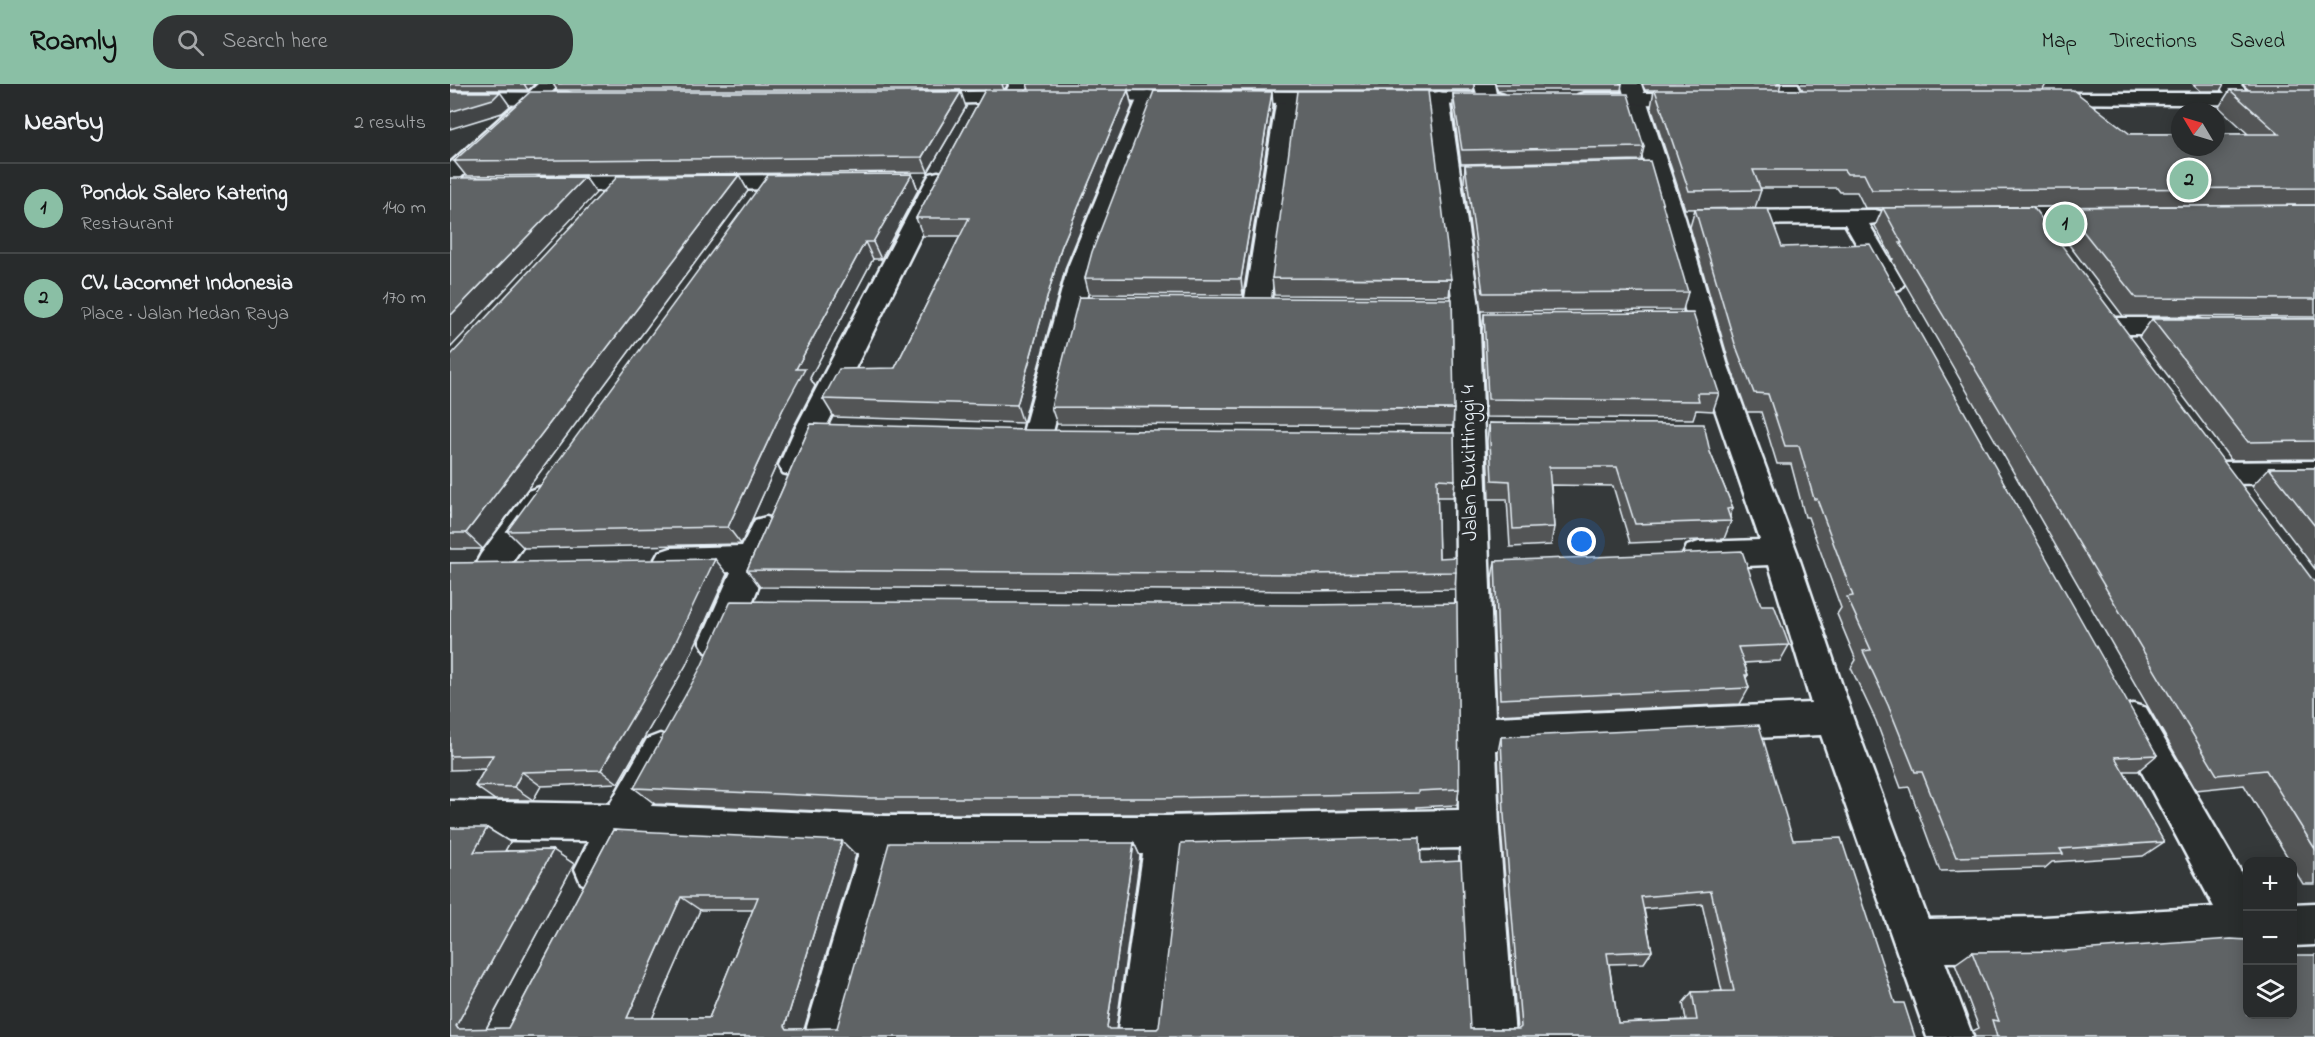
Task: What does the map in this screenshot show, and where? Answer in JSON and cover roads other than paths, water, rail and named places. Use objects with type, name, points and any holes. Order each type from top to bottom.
[{"type":"street","points":[[2228,84],[2244,99]]},
{"type":"street","points":[[450,175],[543,91]]},
{"type":"street","points":[[450,98],[543,91],[590,99]]},
{"type":"street","points":[[1772,99],[1791,91],[1819,99]]},
{"type":"street","points":[[1069,97],[1439,98],[1486,92],[1515,99]]},
{"type":"street","points":[[1562,99],[1633,92],[1715,99]]},
{"type":"street","points":[[1633,92],[1645,169],[1692,218],[1688,320],[1738,430],[1781,552],[1834,718],[1950,1037]]},
{"type":"street","points":[[901,99],[1005,93],[1047,97]]},
{"type":"street","points":[[703,673],[810,429],[925,181],[959,140],[1005,93]]},
{"type":"street","points":[[1037,436],[1085,304],[1081,267],[1148,97]]},
{"type":"street","points":[[1257,305],[1287,98]]},
{"type":"street","name":"Jalan Bukittinggi 4","points":[[1439,98],[1460,173],[1470,434],[1479,829],[1492,1037]]},
{"type":"street","points":[[2019,99],[2315,99]]},
{"type":"street","points":[[749,211],[770,182]]},
{"type":"street","points":[[518,185],[829,182]]},
{"type":"street","points":[[596,210],[620,184]]},
{"type":"street","points":[[2030,214],[2052,242]]},
{"type":"street","points":[[1971,215],[2125,214]]},
{"type":"street","points":[[1692,218],[1900,217]]},
{"type":"street","points":[[1853,218],[1908,314]]},
{"type":"street","points":[[2135,354],[2108,316],[2221,327]]},
{"type":"street","points":[[810,429],[846,430]]},
{"type":"street","points":[[1703,430],[1738,430]]},
{"type":"street","points":[[2240,500],[2214,463],[2315,472]]},
{"type":"street","points":[[528,562],[477,563],[555,477]]},
{"type":"street","points":[[1674,556],[1781,552]]},
{"type":"street","points":[[646,561],[752,559]]},
{"type":"street","points":[[1472,564],[1508,562]]},
{"type":"street","points":[[735,603],[771,603]]},
{"type":"street","points":[[1438,605],[1473,605]]},
{"type":"street","points":[[2120,696],[2243,919]]},
{"type":"street","points":[[1476,734],[1834,718]]},
{"type":"street","points":[[583,894],[676,723]]},
{"type":"street","points":[[450,820],[620,823],[885,835],[1166,835],[1479,829]]},
{"type":"street","points":[[827,1037],[885,835]]},
{"type":"street","points":[[1140,1037],[1166,835]]},
{"type":"street","points":[[2297,925],[2315,924]]},
{"type":"street","points":[[1915,941],[2045,939],[2243,926]]},
{"type":"place","name":"CV. Lacomnet Indonesia","points":[[2189,180]]},
{"type":"place","name":"Pondok Salero Katering","points":[[2065,224]]}]
